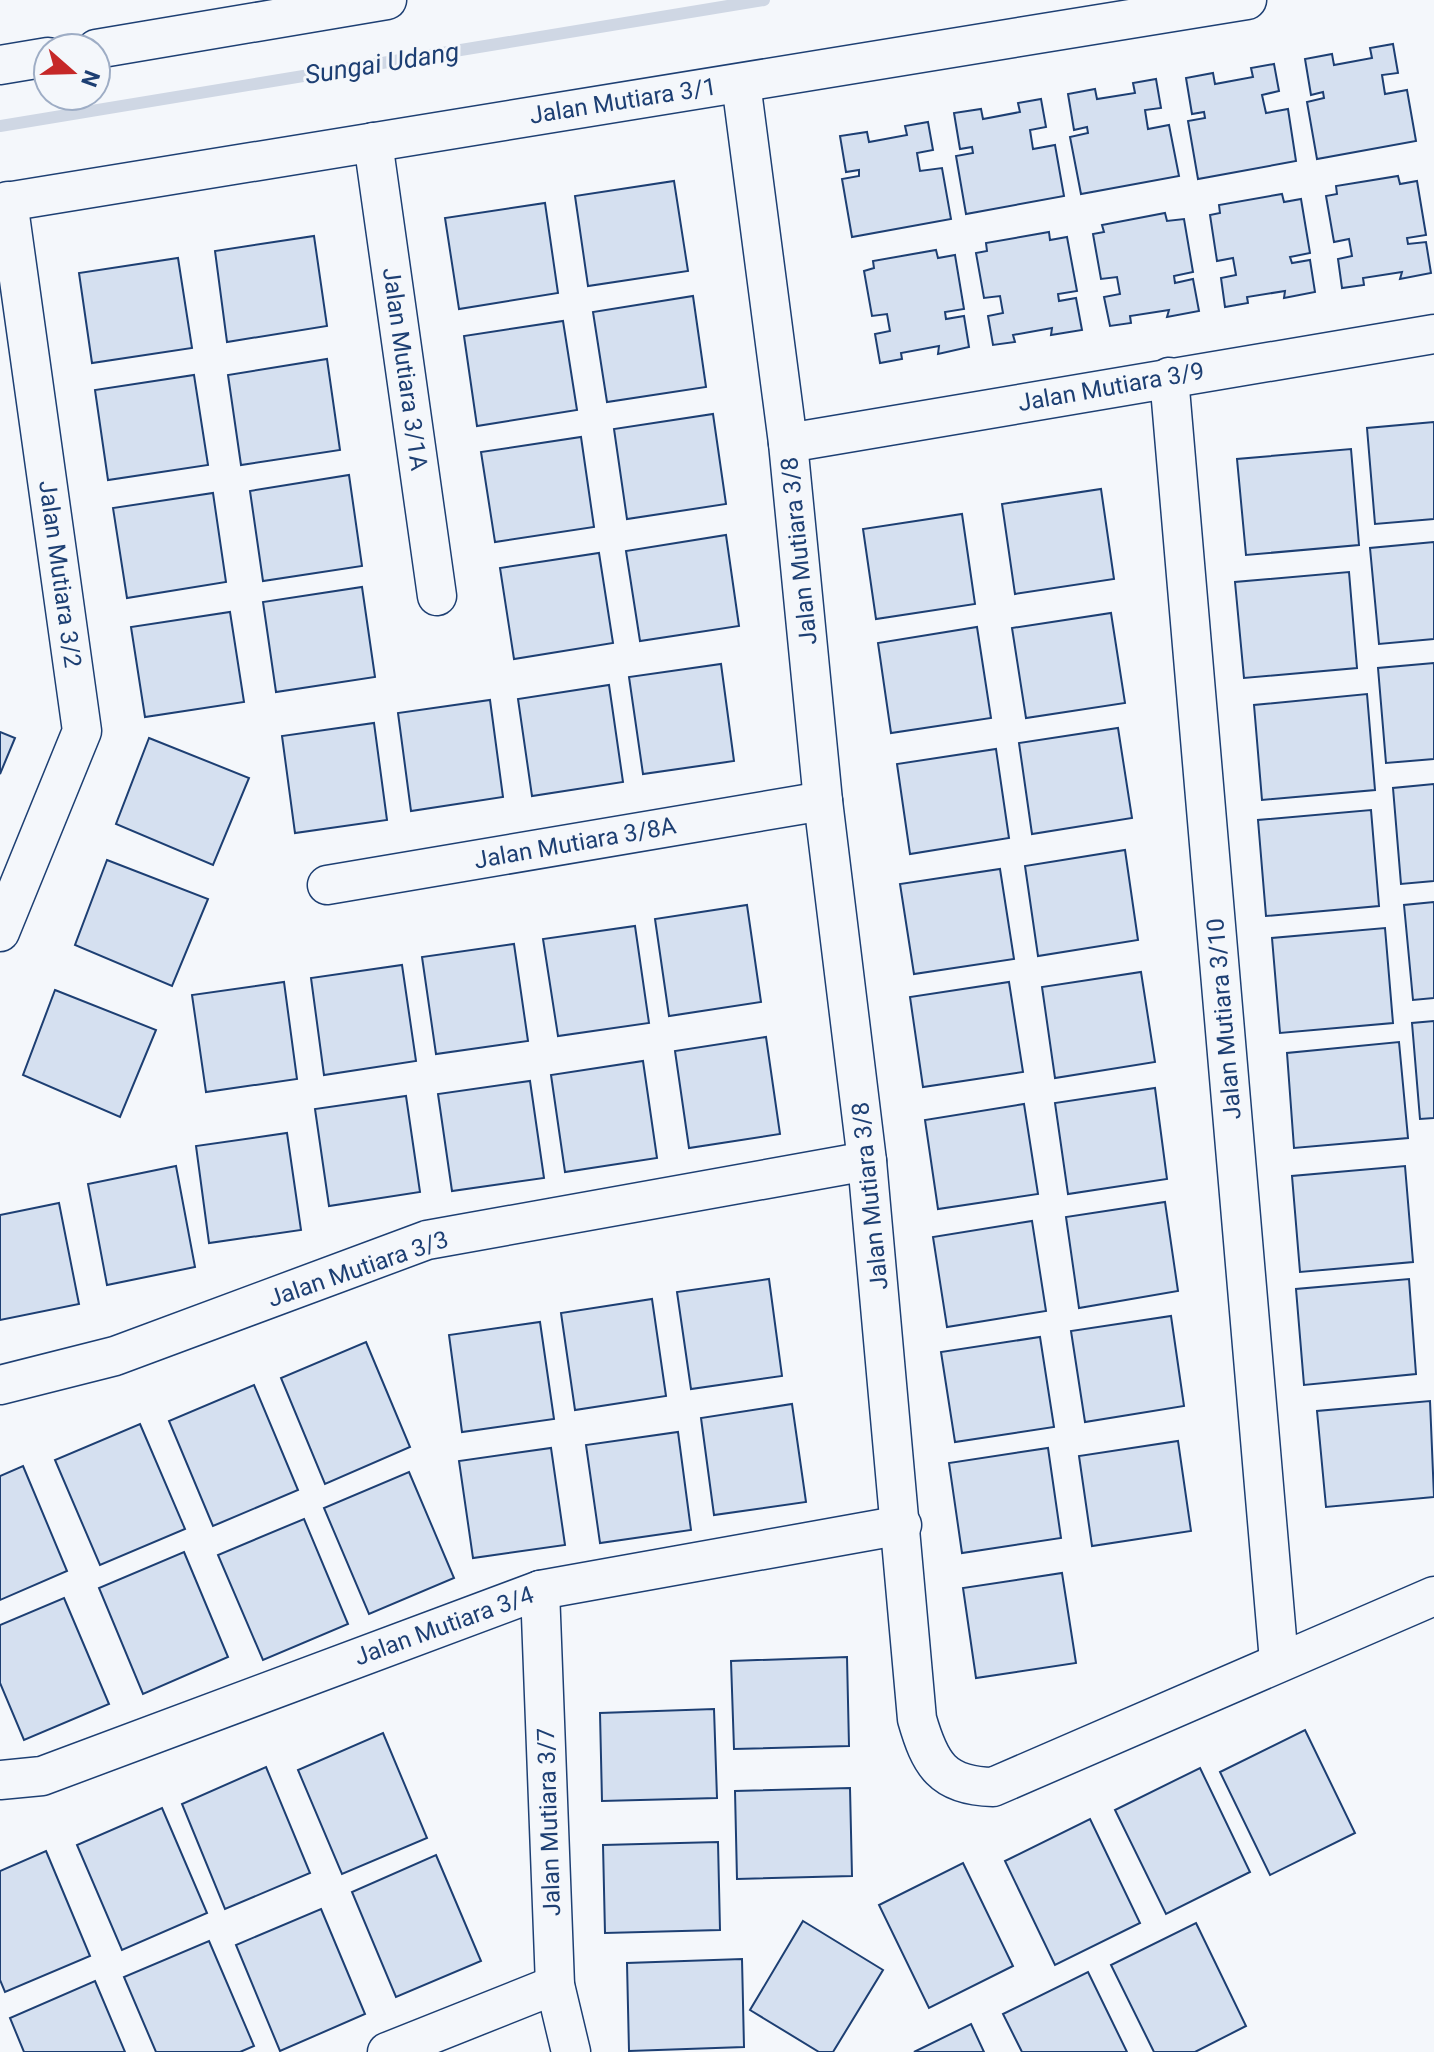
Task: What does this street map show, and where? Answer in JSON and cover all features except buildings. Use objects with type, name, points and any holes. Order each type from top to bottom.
[{"type":"street","points":[[112,46],[387,0]]},
{"type":"street","name":"Jalan Mutiara 3/1","points":[[4,202],[1247,0]]},
{"type":"street","points":[[0,65],[32,60]]},
{"type":"street","name":"Jalan Mutiara 3/8","points":[[741,83],[788,443],[823,801],[867,1161],[917,1719],[927,1753],[940,1770],[958,1783],[993,1787],[1434,1596]]},
{"type":"street","name":"Jalan Mutiara 3/1A","points":[[373,142],[437,596]]},
{"type":"street","name":"Jalan Mutiara 3/2","points":[[0,932],[82,731],[4,202]]},
{"type":"street","name":"Jalan Mutiara 3/9","points":[[788,443],[1434,334]]},
{"type":"street","name":"Jalan Mutiara 3/10","points":[[1169,377],[1279,1661]]},
{"type":"street","name":"Jalan Mutiara 3/8A","points":[[327,885],[823,801]]},
{"type":"street","name":"Jalan Mutiara 3/3","points":[[0,1385],[115,1356],[427,1240],[867,1161]]},
{"type":"street","name":"Jalan Mutiara 3/4","points":[[0,1780],[42,1776],[540,1590],[902,1525]]},
{"type":"street","name":"Jalan Mutiara 3/7","points":[[540,1590],[555,1985],[571,2052]]},
{"type":"street","points":[[387,2052],[555,1985]]},
{"type":"waterway","name":"Sungai Udang","points":[[0,126],[764,0]]}]
